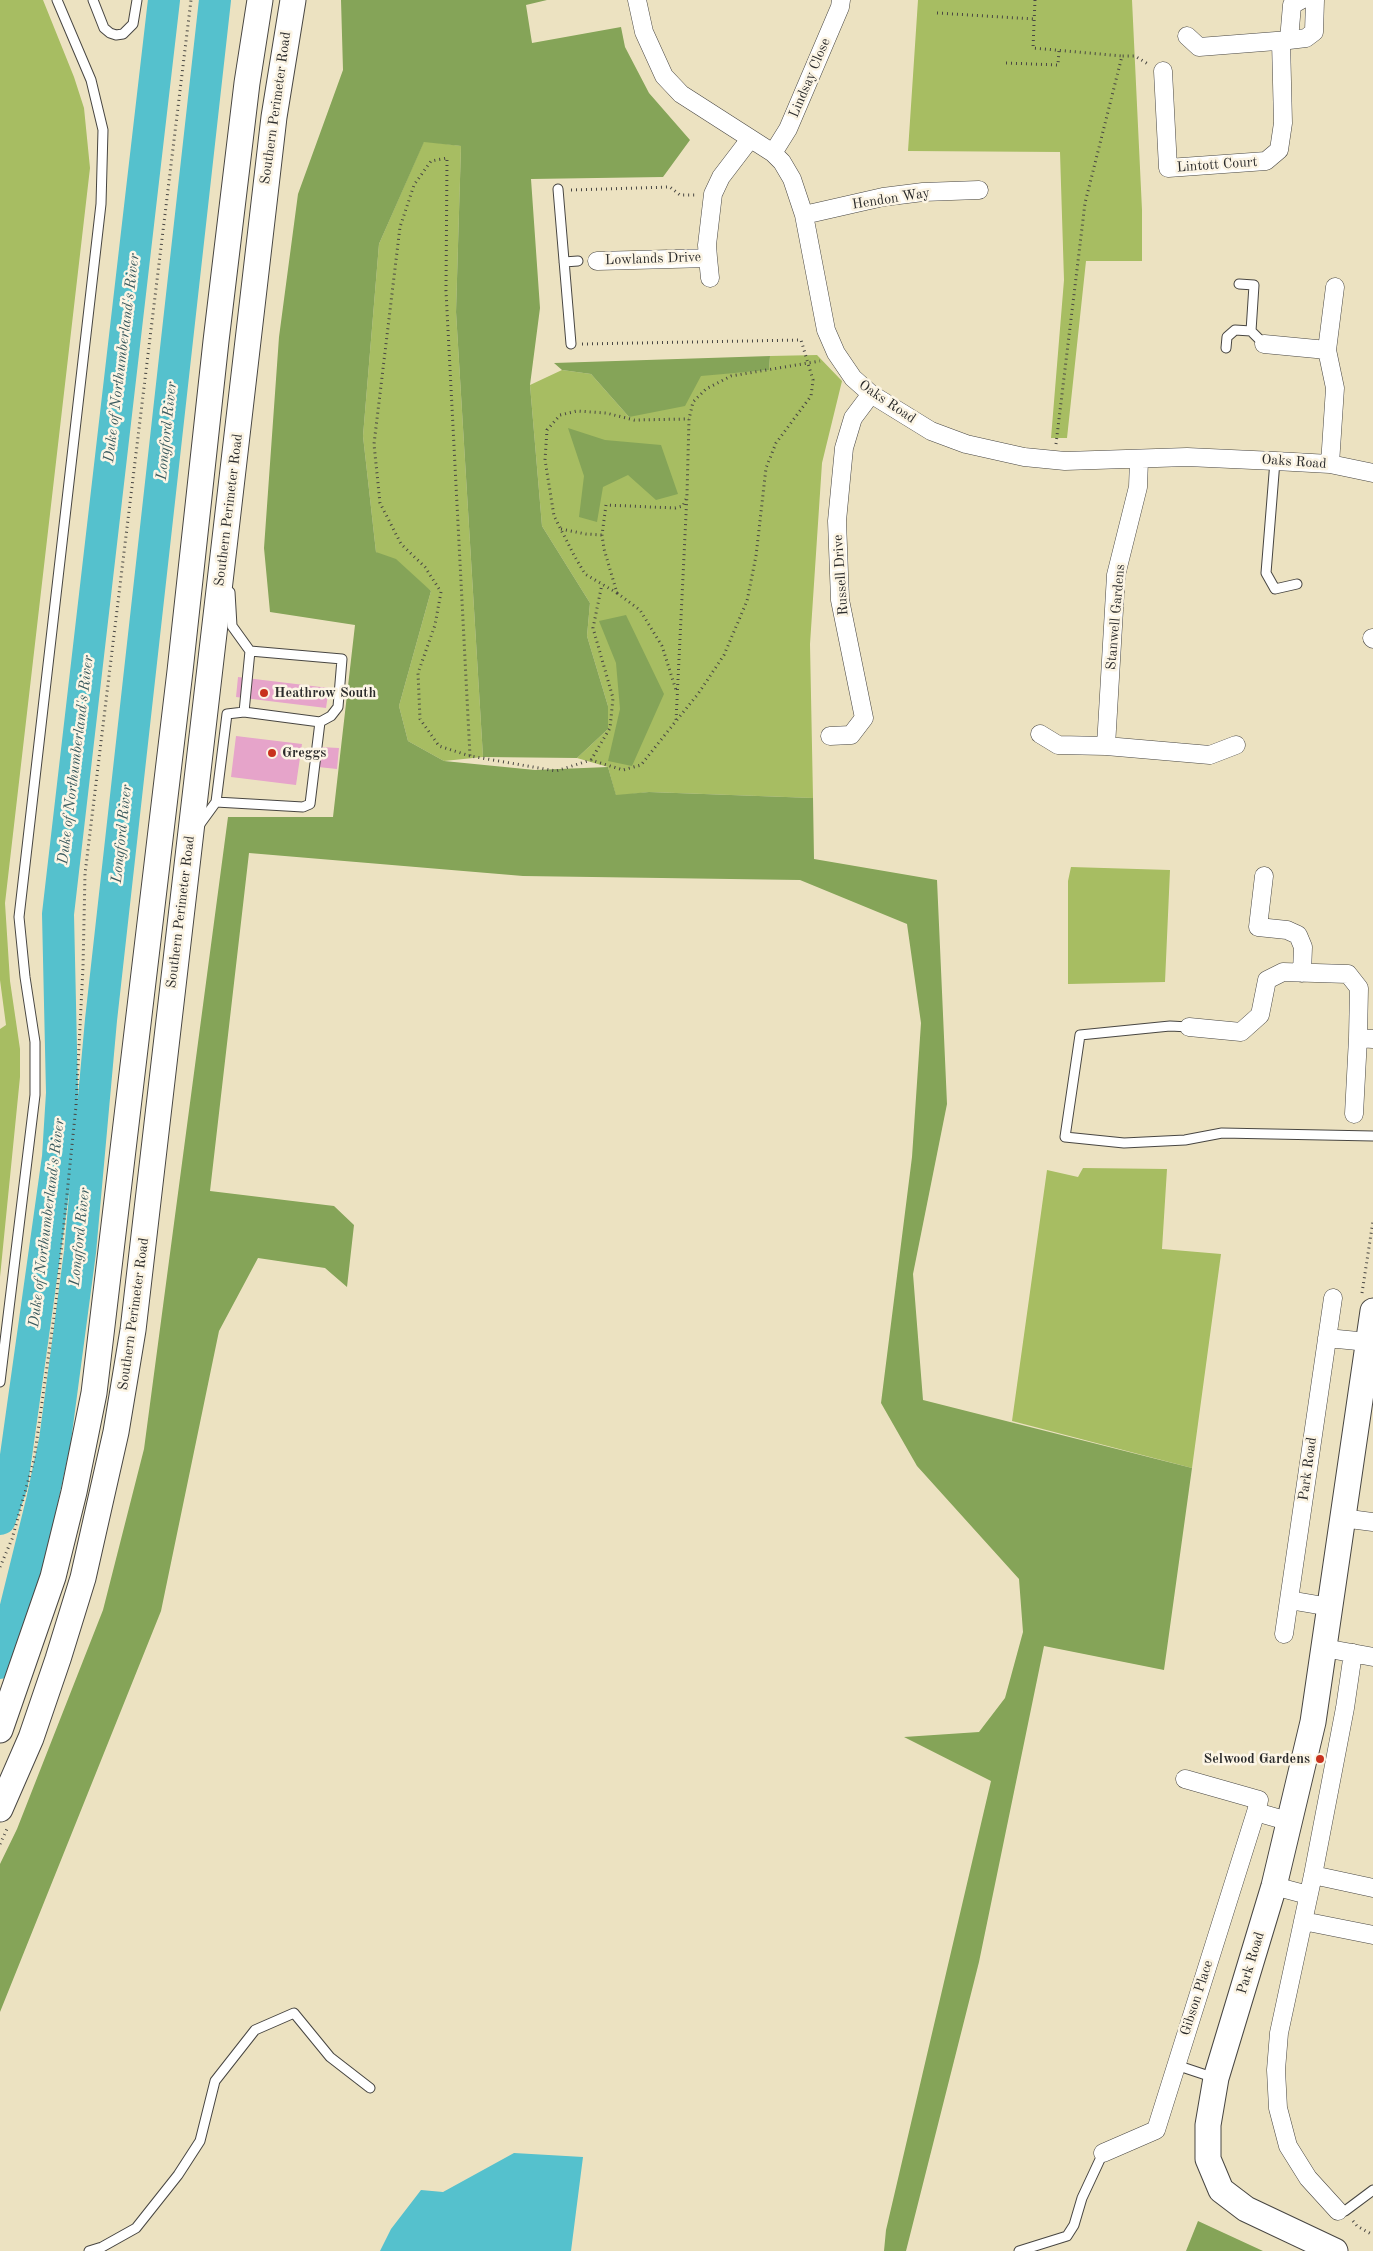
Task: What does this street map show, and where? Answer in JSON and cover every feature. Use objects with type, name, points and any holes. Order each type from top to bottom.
[{"type":"street","name":"Southern Perimeter Road","points":[[0,1730],[53,1577],[74,1492],[94,1393],[179,681],[216,341],[247,83],[260,0]]},
{"type":"street","name":"Southern Perimeter Road","points":[[0,1809],[31,1738],[83,1578],[116,1432],[133,1330],[274,117],[293,0]]},
{"type":"street","name":"Oaks Road","points":[[637,0],[644,32],[664,76],[682,94],[773,152],[792,178],[804,215],[826,330],[836,353],[853,378],[871,394],[931,431],[966,444],[1024,457],[1055,460],[1187,458],[1275,461],[1330,464],[1373,473]]},
{"type":"street","name":"Lindsay Close","points":[[773,152],[788,129],[841,0]]},
{"type":"street","points":[[1285,41],[1292,5],[1301,0]]},
{"type":"street","points":[[1187,36],[1199,47],[1306,38],[1314,32],[1315,0]]},
{"type":"street","name":"Lintott Court","points":[[1164,71],[1168,168],[1266,161],[1279,150],[1283,123],[1285,41]]},
{"type":"street","name":"Lowlands Drive","points":[[710,278],[707,245],[712,194],[720,177],[750,139]]},
{"type":"street","name":"Hendon Way","points":[[804,215],[883,197],[923,192],[979,190]]},
{"type":"street","name":"Lowlands Drive","points":[[597,261],[708,258]]},
{"type":"street","points":[[1330,464],[1335,388],[1328,350],[1335,287]]},
{"type":"street","points":[[1264,344],[1328,350]]},
{"type":"street","name":"Russell Drive","points":[[830,736],[850,735],[864,718],[840,600],[837,521],[844,448],[854,418],[871,394]]},
{"type":"street","name":"Stanwell Gardens","points":[[1106,746],[1116,575],[1138,487],[1140,460]]},
{"type":"street","points":[[1040,734],[1058,745],[1106,746],[1210,755],[1236,744]]},
{"type":"street","points":[[1264,876],[1258,927],[1287,930],[1298,935],[1304,946],[1302,973]]},
{"type":"street","points":[[1189,1027],[1241,1032],[1260,1015],[1267,980],[1282,972],[1348,974],[1358,988],[1365,1038],[1354,1114]]},
{"type":"street","name":"Park Road","points":[[1284,1634],[1333,1298]]},
{"type":"street","name":"Park Road","points":[[1335,2251],[1246,2208],[1221,2190],[1208,2159],[1208,2125],[1216,2078],[1274,1886],[1291,1822],[1313,1722],[1342,1518],[1367,1390],[1367,1306]]},
{"type":"street","points":[[1327,1338],[1368,1342]]},
{"type":"street","points":[[1342,1518],[1373,1522]]},
{"type":"street","points":[[1289,1600],[1330,1607]]},
{"type":"street","points":[[1324,1648],[1373,1657]]},
{"type":"street","points":[[1341,2211],[1308,2178],[1288,2146],[1278,2108],[1276,2070],[1279,2033],[1313,1874],[1345,1708],[1353,1654]]},
{"type":"street","points":[[1185,1779],[1259,1800],[1256,1812],[1291,1822]]},
{"type":"street","name":"Gibson Place","points":[[1103,2153],[1156,2130],[1256,1812]]},
{"type":"street","points":[[1313,1874],[1373,1888]]},
{"type":"street","points":[[1274,1886],[1308,1895]]},
{"type":"street","points":[[1303,1921],[1373,1935]]},
{"type":"lane","points":[[0,1382],[35,1095],[35,1042],[25,977],[19,917],[101,204],[103,130],[91,80],[57,0]]},
{"type":"lane","points":[[93,0],[104,28],[116,35],[123,34],[133,24],[137,0]]},
{"type":"lane","points":[[558,189],[572,344]]},
{"type":"lane","points":[[564,262],[578,261]]},
{"type":"lane","points":[[1239,284],[1254,285],[1250,331]]},
{"type":"lane","points":[[1226,348],[1227,337],[1235,330],[1250,331],[1264,344]]},
{"type":"lane","points":[[1275,461],[1266,573],[1274,588],[1297,584]]},
{"type":"lane","points":[[232,484],[230,601],[232,626],[250,651],[244,712]]},
{"type":"lane","points":[[188,848],[203,817],[216,802],[227,714],[244,712],[320,722],[331,716],[338,707],[342,658],[250,651]]},
{"type":"lane","points":[[216,802],[303,807],[310,804],[320,722]]},
{"type":"lane","points":[[1189,1027],[1170,1026],[1080,1035],[1065,1137],[1124,1142],[1185,1140],[1222,1133],[1373,1136]]},
{"type":"lane","points":[[89,2251],[102,2247],[136,2228],[178,2175],[200,2141],[215,2081],[254,2030],[294,2013],[330,2057],[370,2088]]},
{"type":"lane","points":[[1176,2064],[1216,2078]]},
{"type":"lane","points":[[1019,2251],[1067,2236],[1074,2225],[1082,2198],[1103,2153]]},
{"type":"lane","points":[[1341,2211],[1373,2190]]},
{"type":"path","points":[[0,1567],[12,1539],[34,1460],[56,1302],[76,1106],[84,967],[85,874],[191,0]]},
{"type":"path","points":[[1035,0],[1033,48],[1135,56],[1164,71]]},
{"type":"path","points":[[937,13],[1034,19]]},
{"type":"path","points":[[1006,63],[1058,65],[1059,50]]},
{"type":"path","points":[[1055,460],[1084,204],[1122,56]]},
{"type":"path","points":[[470,756],[446,291],[447,158],[431,161],[414,185],[400,227],[374,444],[380,503],[401,544],[425,567],[441,592],[435,625],[418,674],[420,719],[440,746],[470,756],[556,771],[591,760],[623,770],[640,766],[698,694],[724,655],[747,601],[756,556],[766,468],[776,443],[811,396],[813,380],[801,340],[572,344]]},
{"type":"path","points":[[558,189],[585,191],[670,187],[680,195],[712,194]]},
{"type":"path","points":[[676,721],[689,419],[693,402],[706,390],[731,376],[819,361],[836,353]]},
{"type":"path","points":[[677,693],[662,646],[640,610],[617,593],[585,574],[554,516],[545,460],[547,430],[560,415],[577,411],[606,414],[634,420],[689,419]]},
{"type":"path","points":[[617,593],[604,549],[602,535],[606,505],[675,508],[683,506],[687,494]]},
{"type":"path","points":[[560,528],[586,534],[602,535]]},
{"type":"path","points":[[591,760],[610,728],[613,698],[593,628],[602,584]]},
{"type":"path","points":[[1367,1306],[1373,1222]]},
{"type":"path","points":[[1341,2211],[1358,2226],[1373,2235]]},
{"type":"green space","points":[[0,0],[43,0],[74,77],[84,108],[90,168],[5,903],[10,981],[20,1049],[20,1077],[0,1277],[0,1029],[6,1025],[0,980]]},
{"type":"green space","points":[[341,0],[547,0],[526,5],[532,43],[621,27],[625,47],[649,93],[690,140],[663,177],[531,179],[540,308],[530,385],[542,526],[590,603],[587,636],[608,706],[608,729],[577,758],[483,757],[456,312],[461,146],[424,142],[379,244],[363,436],[376,552],[396,559],[431,591],[399,706],[408,741],[444,761],[535,770],[608,767],[616,795],[649,792],[813,798],[814,859],[937,880],[947,1104],[913,1274],[923,1400],[1192,1468],[1164,1670],[1044,1646],[979,1962],[906,2251],[884,2251],[886,2230],[991,1781],[904,1737],[979,1732],[1005,1698],[1023,1632],[1019,1579],[917,1466],[881,1403],[912,1157],[921,1023],[907,924],[800,880],[523,876],[249,853],[210,1191],[334,1206],[354,1225],[347,1287],[325,1268],[258,1258],[219,1331],[161,1611],[0,2012],[0,1864],[17,1829],[103,1610],[144,1449],[228,817],[333,817],[355,625],[270,612],[264,548],[279,337],[298,194],[343,70]]},
{"type":"green space","points":[[918,0],[1132,0],[1142,210],[1142,261],[1086,261],[1067,438],[1051,438],[1064,280],[1060,152],[908,151]]},
{"type":"green space","points":[[424,141],[461,146],[456,312],[483,757],[444,761],[408,741],[399,706],[431,591],[376,552],[363,436],[379,244]]},
{"type":"green space","points":[[817,355],[842,381],[822,463],[810,644],[813,798],[649,792],[616,796],[608,767],[577,758],[608,729],[608,706],[587,636],[590,603],[542,526],[530,385],[562,370],[591,374],[629,417],[701,375],[769,370],[770,356]]},
{"type":"green space","points":[[770,356],[769,370],[701,376],[685,406],[629,417],[591,374],[562,370],[554,363]]},
{"type":"green space","points":[[568,428],[605,440],[661,445],[678,494],[656,500],[628,475],[603,487],[597,522],[579,517],[584,476]]},
{"type":"green space","points":[[626,615],[664,694],[632,766],[608,761],[620,709],[616,663],[599,621]]},
{"type":"green space","points":[[1071,867],[1170,870],[1165,982],[1068,984],[1068,881]]},
{"type":"green space","points":[[1083,1168],[1167,1169],[1162,1249],[1221,1254],[1192,1468],[1012,1421],[1047,1170],[1078,1177]]},
{"type":"green space","points":[[1198,2221],[1263,2251],[1186,2251]]},
{"type":"water","points":[[514,2153],[583,2157],[571,2251],[380,2251],[391,2229],[421,2190],[443,2192]]},
{"type":"building","points":[[238,677],[329,688],[326,708],[236,697]]},
{"type":"building","points":[[236,736],[302,744],[296,785],[231,777]]},
{"type":"building","points":[[320,747],[339,748],[337,769],[318,767]]},
{"type":"waterway","name":"Duke of Northumberland's River","points":[[0,1519],[12,1484],[58,1157],[62,1093],[58,914],[164,0]]},
{"type":"waterway","name":"Longford River","points":[[0,1663],[6,1647],[55,1440],[80,1252],[101,1020],[215,0]]},
{"type":"place","name":"Heathrow South","points":[[264,693]]},
{"type":"place","name":"Greggs","points":[[272,753]]},
{"type":"place","name":"Selwood Gardens","points":[[1320,1759]]}]
